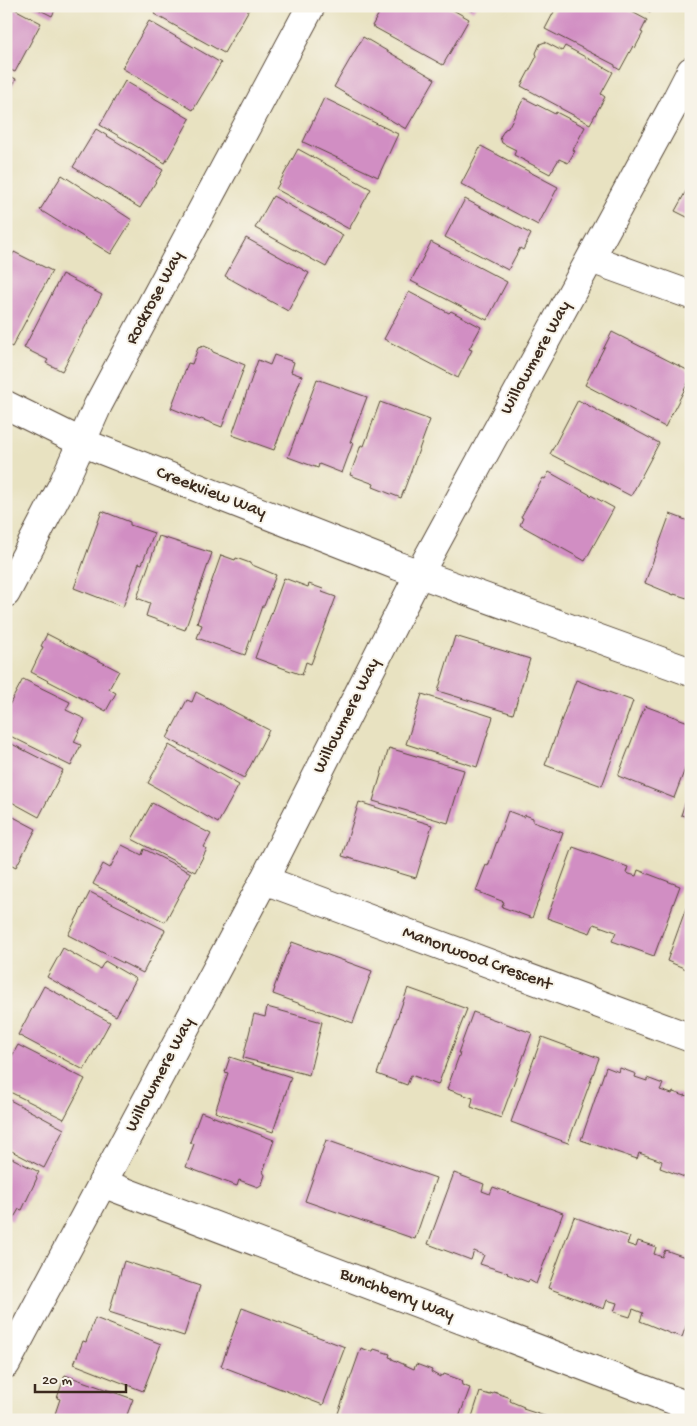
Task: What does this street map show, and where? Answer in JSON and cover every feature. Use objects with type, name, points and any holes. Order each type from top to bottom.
[{"type":"street","name":"Rockrose Way","points":[[6,593],[62,486],[98,405],[310,6]]},
{"type":"street","name":"Willowmere Way","points":[[6,1364],[264,880],[419,574],[691,71]]},
{"type":"street","points":[[591,259],[691,295]]},
{"type":"street","name":"Creekview Way","points":[[6,405],[81,442],[419,574]]},
{"type":"street","points":[[419,574],[691,672]]},
{"type":"street","name":"Manorwood Crescent","points":[[264,880],[691,1038]]},
{"type":"street","name":"Bunchberry Way","points":[[102,1183],[691,1407]]},
{"type":"building","points":[[6,6],[41,23],[15,72],[6,68]]},
{"type":"building","points":[[32,6],[57,6],[52,16]]},
{"type":"building","points":[[158,6],[251,6],[224,53],[154,14]]},
{"type":"building","points":[[383,6],[446,6],[469,19],[443,65],[372,26]]},
{"type":"building","points":[[465,6],[476,6],[473,11]]},
{"type":"building","points":[[557,6],[621,6],[647,20],[635,48],[633,46],[620,70],[615,65],[545,29]]},
{"type":"building","points":[[639,6],[653,6],[650,12]]},
{"type":"building","points":[[149,21],[221,63],[193,110],[122,68]]},
{"type":"building","points":[[363,37],[435,79],[406,129],[334,87]]},
{"type":"building","points":[[545,42],[562,51],[565,46],[613,72],[601,94],[605,97],[590,124],[521,86],[537,56],[536,53],[540,44]]},
{"type":"building","points":[[6,74],[16,79],[6,98]]},
{"type":"building","points":[[125,81],[190,119],[165,163],[100,125]]},
{"type":"building","points":[[324,98],[398,134],[378,177],[303,142]]},
{"type":"building","points":[[524,98],[585,127],[568,163],[559,159],[550,174],[514,155],[516,150],[502,143],[500,137],[505,129],[508,128]]},
{"type":"building","points":[[96,129],[163,170],[140,208],[73,167]]},
{"type":"building","points":[[481,146],[558,187],[538,225],[461,184]]},
{"type":"building","points":[[298,149],[371,189],[349,229],[276,189]]},
{"type":"building","points":[[62,175],[132,220],[111,254],[40,210]]},
{"type":"building","points":[[691,182],[691,219],[675,211]]},
{"type":"building","points":[[273,196],[343,235],[326,267],[255,228]]},
{"type":"building","points":[[465,199],[531,234],[523,250],[520,248],[508,270],[445,237]]},
{"type":"building","points":[[246,238],[309,273],[288,311],[225,276]]},
{"type":"building","points":[[431,242],[507,282],[487,320],[411,281]]},
{"type":"building","points":[[14,252],[52,271],[12,347],[6,344],[6,267]]},
{"type":"building","points":[[62,274],[102,295],[62,371],[46,363],[48,360],[24,348]]},
{"type":"building","points":[[409,292],[481,327],[469,349],[472,350],[458,378],[384,339]]},
{"type":"building","points":[[612,332],[691,372],[691,377],[665,427],[585,385]]},
{"type":"building","points":[[204,346],[213,352],[245,365],[222,427],[171,408],[188,363],[192,364],[198,348]]},
{"type":"building","points":[[274,355],[294,362],[291,372],[302,376],[274,450],[232,435],[258,360],[270,365]]},
{"type":"building","points":[[317,379],[367,397],[350,442],[353,443],[342,473],[319,464],[318,468],[288,457]]},
{"type":"building","points":[[578,400],[659,443],[631,496],[550,454]]},
{"type":"building","points":[[380,402],[430,420],[401,498],[373,487],[374,484],[350,475],[361,445],[364,446]]},
{"type":"building","points":[[549,472],[614,508],[585,561],[520,525],[523,518],[521,517],[543,478],[545,479]]},
{"type":"building","points":[[102,511],[130,522],[130,525],[154,533],[142,564],[139,563],[123,607],[74,588]]},
{"type":"building","points":[[670,514],[691,522],[691,590],[687,598],[674,595],[645,583]]},
{"type":"building","points":[[159,536],[212,553],[185,630],[146,616],[150,603],[137,598]]},
{"type":"building","points":[[221,555],[250,563],[276,575],[264,606],[262,606],[245,655],[197,638],[202,625],[197,623]]},
{"type":"building","points":[[284,578],[308,587],[309,584],[323,589],[322,592],[336,597],[311,664],[306,662],[302,675],[255,658]]},
{"type":"building","points":[[47,634],[119,671],[109,689],[116,693],[106,711],[31,672]]},
{"type":"building","points":[[455,636],[530,659],[513,714],[438,691]]},
{"type":"building","points":[[23,679],[70,702],[66,710],[85,719],[74,742],[81,745],[71,766],[6,734],[6,711]]},
{"type":"building","points":[[576,680],[633,701],[602,786],[545,765]]},
{"type":"building","points":[[196,692],[269,730],[244,778],[167,738],[187,700],[192,702]]},
{"type":"building","points":[[422,694],[493,717],[477,767],[406,744]]},
{"type":"building","points":[[645,706],[691,723],[691,753],[674,798],[618,776]]},
{"type":"building","points":[[6,741],[63,770],[39,817],[6,799]]},
{"type":"building","points":[[169,745],[239,785],[218,823],[148,783]]},
{"type":"building","points":[[389,748],[464,770],[448,823],[373,801]]},
{"type":"building","points":[[691,787],[691,818],[681,815]]},
{"type":"building","points":[[359,802],[432,825],[416,878],[342,856]]},
{"type":"building","points":[[152,803],[211,834],[204,847],[207,849],[195,872],[132,839]]},
{"type":"building","points":[[508,811],[533,818],[533,822],[563,833],[532,918],[502,907],[504,902],[476,891],[486,865],[488,866]]},
{"type":"building","points":[[6,813],[36,829],[16,867],[6,862]]},
{"type":"building","points":[[122,845],[142,855],[144,849],[191,873],[165,922],[93,884],[103,864],[110,868]]},
{"type":"building","points":[[573,847],[628,867],[626,873],[636,876],[638,870],[680,886],[654,956],[612,941],[616,932],[594,924],[590,933],[547,918]]},
{"type":"building","points":[[90,892],[165,930],[143,973],[68,935]]},
{"type":"building","points":[[691,894],[691,971],[667,961]]},
{"type":"building","points":[[292,942],[372,971],[353,1023],[273,994]]},
{"type":"building","points":[[63,948],[100,969],[105,961],[136,979],[116,1016],[47,977]]},
{"type":"building","points":[[44,986],[110,1022],[84,1070],[18,1035]]},
{"type":"building","points":[[408,988],[467,1009],[438,1085],[411,1075],[407,1085],[377,1074]]},
{"type":"building","points":[[267,1007],[322,1022],[309,1075],[243,1058],[254,1014],[265,1017]]},
{"type":"building","points":[[473,1012],[532,1033],[501,1118],[471,1107],[473,1098],[447,1089]]},
{"type":"building","points":[[542,1037],[599,1058],[568,1143],[511,1122]]},
{"type":"building","points":[[18,1045],[85,1079],[64,1119],[6,1090],[6,1067]]},
{"type":"building","points":[[230,1057],[291,1077],[273,1132],[215,1112],[228,1073],[225,1072]]},
{"type":"building","points":[[606,1067],[619,1072],[620,1068],[636,1074],[635,1077],[647,1081],[647,1078],[663,1084],[660,1090],[672,1094],[673,1092],[688,1096],[691,1094],[690,1179],[660,1168],[662,1161],[639,1153],[637,1159],[581,1140]]},
{"type":"building","points":[[6,1098],[64,1129],[44,1168],[6,1148]]},
{"type":"building","points":[[201,1112],[274,1140],[263,1172],[265,1175],[262,1184],[258,1187],[239,1180],[237,1186],[186,1167],[194,1144],[190,1142]]},
{"type":"building","points":[[326,1140],[436,1178],[415,1239],[305,1201]]},
{"type":"building","points":[[6,1155],[39,1172],[22,1210],[19,1209],[12,1221],[6,1218],[8,1212],[6,1212]]},
{"type":"building","points":[[454,1173],[484,1184],[482,1191],[490,1194],[493,1187],[563,1213],[536,1284],[480,1264],[484,1255],[474,1251],[471,1260],[428,1244]]},
{"type":"building","points":[[574,1217],[630,1237],[627,1244],[636,1247],[638,1241],[656,1247],[654,1254],[662,1257],[665,1250],[691,1259],[691,1313],[682,1337],[640,1321],[643,1313],[633,1309],[630,1317],[614,1312],[617,1303],[607,1300],[604,1309],[548,1288]]},
{"type":"building","points":[[124,1261],[200,1286],[184,1336],[109,1312]]},
{"type":"building","points":[[242,1308],[345,1347],[323,1405],[221,1366]]},
{"type":"building","points":[[95,1318],[161,1344],[143,1391],[74,1364],[83,1341],[86,1342]]},
{"type":"building","points":[[361,1348],[370,1351],[374,1349],[390,1354],[389,1357],[392,1359],[414,1369],[416,1364],[432,1370],[431,1372],[440,1377],[440,1375],[443,1376],[444,1374],[461,1380],[462,1385],[470,1388],[458,1420],[336,1419]]},
{"type":"building","points":[[65,1375],[133,1399],[125,1420],[53,1420],[60,1399],[57,1398]]},
{"type":"building","points":[[480,1392],[490,1395],[490,1393],[493,1394],[494,1392],[511,1398],[510,1401],[524,1407],[523,1409],[557,1420],[471,1420]]}]
